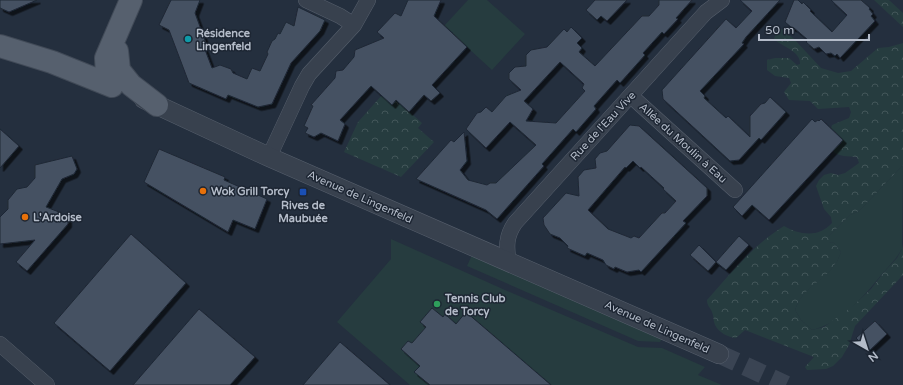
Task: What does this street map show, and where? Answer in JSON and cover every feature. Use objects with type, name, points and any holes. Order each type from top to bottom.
[{"type":"main road","points":[[78,72],[97,68],[106,58],[131,0]]},
{"type":"main road","points":[[78,72],[116,34]]},
{"type":"main road","points":[[116,34],[119,70],[131,85],[157,105]]},
{"type":"main road","name":"Avenue de Lingenfeld","points":[[0,46],[25,53],[112,86]]},
{"type":"main road","points":[[106,58],[107,74],[112,86]]},
{"type":"street","points":[[306,0],[340,16],[354,25]]},
{"type":"street","points":[[269,158],[309,74],[354,25],[368,0]]},
{"type":"street","name":"Rue de l'Eau Vive","points":[[509,263],[506,246],[507,237],[514,223],[631,96],[714,2]]},
{"type":"street","name":"Avenue de Lingenfeld","points":[[112,86],[157,105],[269,158],[719,354]]},
{"type":"street","name":"Allée du Moulin à Eau","points":[[631,96],[735,190]]},
{"type":"street","points":[[0,344],[47,385]]},
{"type":"green space","points":[[468,0],[487,0],[525,34],[492,70],[444,26]]},
{"type":"green space","points":[[874,0],[889,0],[903,13],[903,27]]},
{"type":"green space","points":[[777,29],[782,29],[794,39],[821,68],[838,73],[851,71],[878,48],[903,43],[903,165],[859,211],[850,215],[829,236],[829,242],[834,243],[841,252],[838,260],[825,276],[803,295],[795,310],[801,320],[812,330],[824,327],[854,305],[871,289],[897,258],[903,244],[903,275],[855,326],[849,345],[842,357],[833,366],[826,369],[807,370],[805,367],[814,357],[745,330],[736,338],[724,334],[715,325],[713,314],[707,302],[707,300],[752,251],[784,226],[809,234],[827,228],[832,223],[831,217],[824,209],[816,186],[824,175],[831,173],[838,175],[845,173],[859,163],[857,157],[841,155],[833,151],[843,140],[831,128],[832,125],[849,118],[851,112],[849,107],[818,109],[810,101],[789,100],[784,92],[791,83],[789,78],[775,76],[767,70],[767,60],[775,58],[789,58],[797,65],[800,64],[794,52],[774,39]]},
{"type":"green space","points":[[382,95],[392,104],[396,100],[422,123],[418,128],[434,142],[401,177],[344,152],[358,122]]},
{"type":"green space","points":[[903,165],[902,249],[868,291],[852,308],[833,321],[812,330],[801,320],[795,310],[803,295],[830,270],[838,260],[841,252],[834,243],[829,242],[829,236],[850,215],[859,211]]},
{"type":"green space","name":"Tennis Club de Torcy","points":[[391,239],[638,347],[662,348],[705,367],[698,375],[722,385],[410,385],[337,322],[391,259]]},
{"type":"green space","points":[[472,255],[662,339],[660,342],[638,341],[467,266]]},
{"type":"building","points":[[0,0],[37,0],[9,12],[0,8]]},
{"type":"building","points":[[171,0],[200,0],[195,13],[207,46],[204,47],[212,68],[220,65],[231,69],[233,73],[247,79],[252,68],[260,71],[272,41],[278,33],[280,34],[286,22],[294,26],[298,7],[325,20],[320,31],[291,63],[272,104],[258,107],[228,95],[226,99],[189,83],[169,30],[159,25]]},
{"type":"building","points":[[408,0],[441,0],[434,16],[467,47],[432,85],[440,93],[431,101],[424,95],[409,112],[396,100],[392,105],[371,86],[340,120],[345,124],[338,141],[321,133],[314,137],[305,133],[308,128],[304,126],[313,106],[311,105],[335,78],[336,71],[343,70],[354,57],[355,50],[384,38],[377,32],[395,13],[401,16]]},
{"type":"building","points":[[595,0],[627,0],[607,21],[601,16],[597,20],[586,10]]},
{"type":"building","points":[[659,0],[692,0],[676,18],[678,19],[664,34],[662,32],[643,53],[645,55],[620,83],[617,80],[594,106],[596,109],[576,132],[573,129],[542,164],[544,166],[497,219],[486,210],[416,179],[451,140],[454,142],[464,132],[467,161],[460,170],[468,180],[487,185],[490,183],[496,183],[536,145],[510,122],[486,148],[466,129],[477,113],[481,112],[486,107],[492,112],[506,96],[521,90],[509,79],[509,73],[515,67],[526,66],[526,55],[531,50],[547,47],[564,29],[567,32],[571,27],[582,38],[577,43],[582,48],[579,52],[595,66],[642,16],[649,16],[659,5]],"holes":[[[560,62],[584,84],[582,88],[585,91],[556,123],[526,121],[533,109],[524,101]]]},
{"type":"building","points":[[740,0],[780,0],[746,37],[742,43],[744,44],[700,91],[705,96],[704,98],[726,118],[728,116],[750,137],[750,116],[770,97],[786,112],[761,140],[759,138],[739,160],[730,161],[663,99],[662,90],[726,19],[736,28],[752,11]]},
{"type":"building","points":[[794,0],[798,0],[802,4],[803,2],[811,10],[810,11],[832,32],[847,15],[831,0],[861,0],[870,8],[869,9],[873,14],[871,16],[875,21],[840,58],[837,54],[835,56],[831,53],[826,54],[819,47],[814,49],[806,42],[808,40],[785,22]]},
{"type":"building","points":[[812,119],[815,122],[821,119],[843,140],[769,220],[752,205],[742,216],[733,207]]},
{"type":"building","points":[[630,125],[639,126],[707,188],[707,196],[683,221],[686,223],[641,272],[639,270],[627,272],[615,267],[614,269],[606,265],[603,260],[587,253],[585,256],[567,248],[568,246],[560,238],[550,234],[544,225],[543,218],[566,193],[579,196],[578,177],[584,170],[596,168],[595,159],[600,153],[607,151]],"holes":[[[633,161],[640,168],[641,167],[664,188],[663,189],[676,201],[665,213],[662,213],[639,238],[634,236],[631,238],[608,229],[588,210],[625,167],[626,168]]]},
{"type":"building","points":[[0,129],[19,146],[0,168]]},
{"type":"building","name":"Wok Grill Torcy","points":[[159,149],[225,177],[224,180],[267,199],[255,229],[233,220],[228,232],[144,182]]},
{"type":"building","points":[[72,156],[77,169],[74,174],[62,179],[46,207],[59,212],[68,219],[68,224],[27,271],[16,262],[35,240],[0,244],[0,217],[8,209],[8,200],[17,189],[27,187],[35,178],[35,165]]},
{"type":"building","points":[[131,234],[186,283],[110,371],[54,323]]},
{"type":"building","points":[[739,236],[749,245],[726,270],[716,262]]},
{"type":"building","points":[[699,245],[716,262],[708,271],[690,255]]},
{"type":"building","points":[[432,308],[443,317],[445,314],[456,324],[466,312],[551,385],[430,385],[414,372],[420,366],[401,349],[408,341],[412,343],[426,327],[420,322]]},
{"type":"building","points":[[199,309],[255,357],[230,385],[133,385]]},
{"type":"building","points":[[875,321],[887,334],[869,351],[856,338]]},
{"type":"building","points":[[340,342],[390,385],[303,385]]},
{"type":"tunnel","points":[[719,354],[786,385]]},
{"type":"place","name":"Résidence Lingenfeld","points":[[188,39]]},
{"type":"place","name":"Wok Grill Torcy","points":[[203,191]]},
{"type":"place","name":"Rives de Maubuée","points":[[303,192]]},
{"type":"place","name":"L'Ardoise","points":[[25,217]]},
{"type":"place","name":"Tennis Club de Torcy","points":[[437,304]]}]
